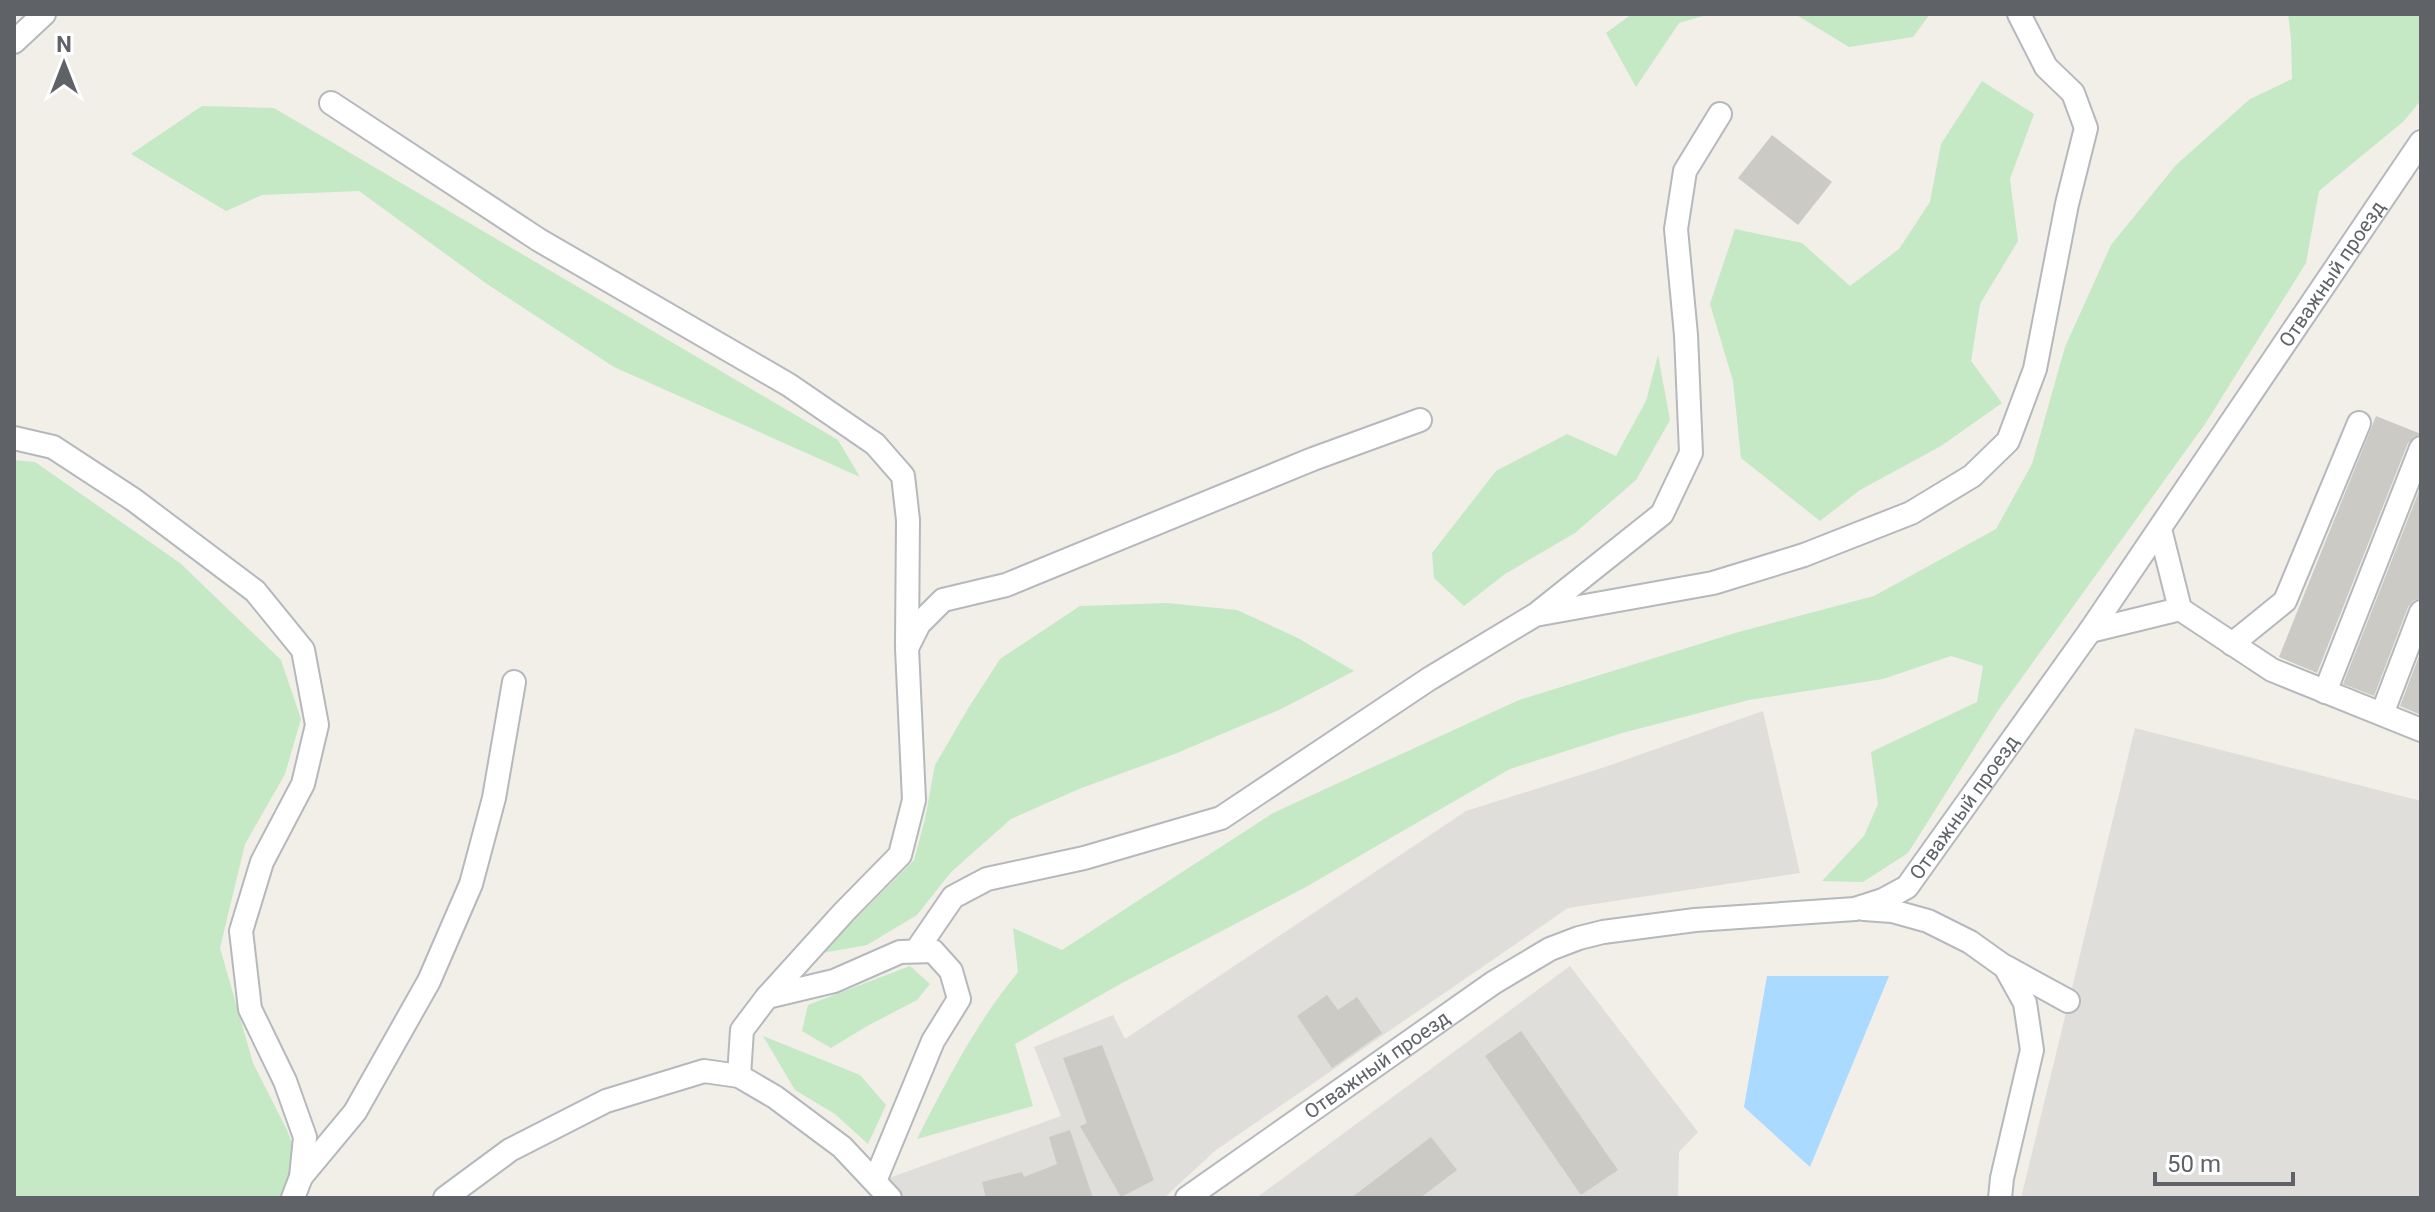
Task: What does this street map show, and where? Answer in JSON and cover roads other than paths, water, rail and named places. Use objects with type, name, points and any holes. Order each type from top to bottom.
[{"type":"street","points":[[14,42],[44,14]]},
{"type":"street","points":[[1535,615],[1713,583],[1804,555],[1911,513],[1972,476],[2008,441],[2035,369],[2067,204],[2086,128],[2073,93],[2046,67],[2019,14]]},
{"type":"street","points":[[331,103],[539,240],[789,385],[875,444],[903,476],[908,520],[907,648],[914,800],[900,855],[767,997],[742,1030],[739,1076]]},
{"type":"street","points":[[916,951],[953,897],[987,879],[1084,858],[1221,818],[1429,679],[1535,615],[1662,514],[1691,453],[1686,335],[1676,229],[1685,171],[1720,114]]},
{"type":"street","name":"Отважный проезд","points":[[1187,1198],[1493,983],[1550,949],[1591,935],[1649,926],[1855,909],[1883,900],[1907,887],[2090,631],[2421,142]]},
{"type":"street","points":[[907,648],[919,624],[943,600],[1006,585],[1313,459],[1420,420]]},
{"type":"street","points":[[2232,644],[2285,601],[2359,423]]},
{"type":"street","points":[[14,438],[53,447],[134,500],[255,591],[303,650],[317,725],[303,784],[262,862],[241,931],[250,1009],[285,1081],[305,1137],[297,1188]]},
{"type":"street","points":[[2325,692],[2421,448]]},
{"type":"street","points":[[2160,529],[2180,609],[2272,670],[2421,730]]},
{"type":"street","points":[[2090,631],[2180,609]]},
{"type":"street","points":[[2382,714],[2421,612]]},
{"type":"street","points":[[297,1188],[355,1112],[429,981],[471,884],[494,798],[514,682]]},
{"type":"street","points":[[1855,909],[1892,911],[1928,921],[1970,942],[2005,967],[2068,1001]]},
{"type":"street","points":[[445,1198],[510,1150],[606,1101],[704,1071],[739,1076],[775,1097],[842,1147],[883,1190],[933,1041],[959,999],[951,971],[933,951],[900,952],[834,981],[767,997]]},
{"type":"street","points":[[2000,1198],[2032,1050],[2025,1003],[2005,967]]},
{"type":"water","points":[[1767,976],[1889,976],[1810,1167],[1744,1107]]}]
